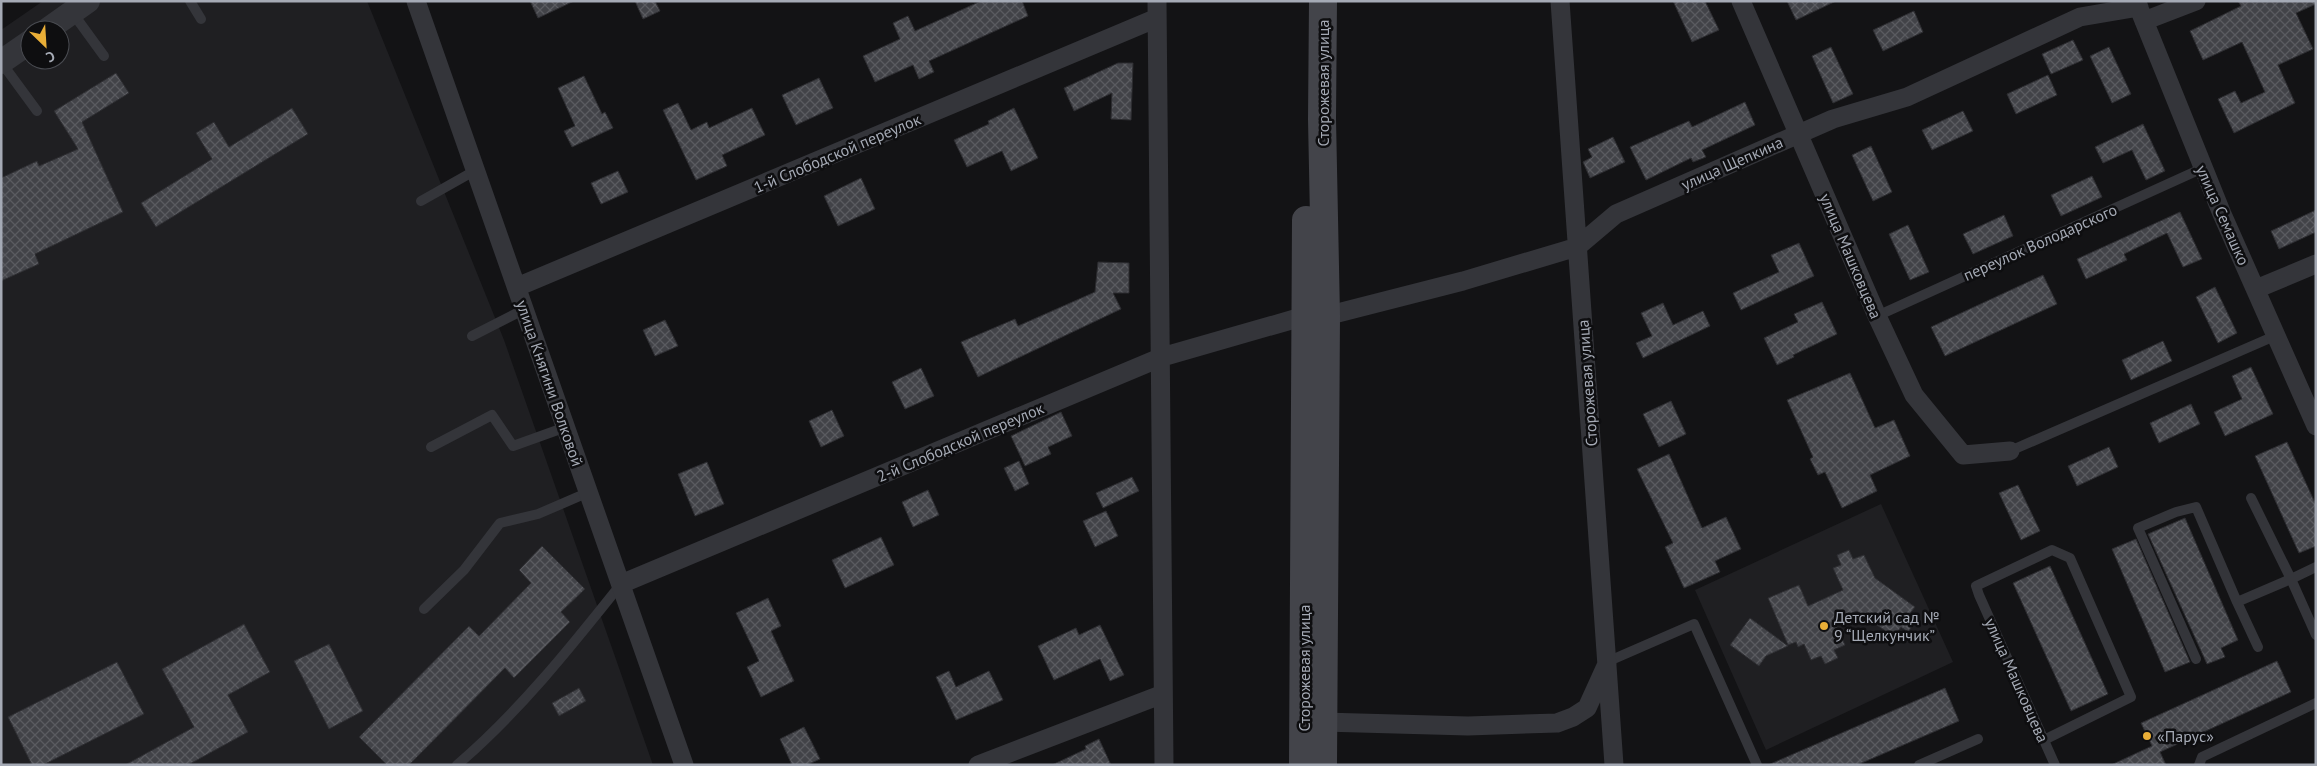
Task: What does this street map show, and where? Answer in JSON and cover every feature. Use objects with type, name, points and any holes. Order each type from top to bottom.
[{"type":"main road","name":"Сторожевая улица","points":[[1307,1],[1316,316],[1323,765]]},
{"type":"main road","name":"Сторожевая улица","points":[[1304,765],[1322,119],[1323,1]]},
{"type":"street","name":"улица Княгини Волковой","points":[[416,1],[684,765]]},
{"type":"street","name":"Сторожевая улица","points":[[1560,1],[1614,765]]},
{"type":"street","name":"улица Машковцева","points":[[1741,1],[1877,316],[1914,395],[1963,455],[2010,451]]},
{"type":"street","name":"улица Щепкина","points":[[1316,316],[1463,281],[1577,247],[1616,214],[1833,119],[1907,97],[2080,16],[2140,10],[2196,1]]},
{"type":"street","points":[[61,20],[80,7]]},
{"type":"street","points":[[1157,10],[1162,358],[1164,765]]},
{"type":"street","name":"1-й Слободской переулок","points":[[517,287],[1157,10]]},
{"type":"street","name":"улица Семашко","points":[[2140,10],[2203,168],[2316,426]]},
{"type":"street","points":[[1,62],[20,49]]},
{"type":"street","points":[[2256,289],[2316,264]]},
{"type":"street","name":"2-й Слободской переулок","points":[[621,584],[1162,358],[1316,316]]},
{"type":"street","points":[[1323,722],[1468,726],[1557,723],[1573,717],[1587,708],[1608,661]]},
{"type":"street","points":[[978,765],[1163,694]]},
{"type":"lane","points":[[190,1],[201,19]]},
{"type":"lane","points":[[80,7],[104,56]]},
{"type":"lane","points":[[1,62],[36,111]]},
{"type":"lane","name":"переулок Володарского","points":[[1877,316],[2203,168]]},
{"type":"lane","points":[[421,201],[476,170]]},
{"type":"lane","points":[[472,336],[525,310]]},
{"type":"lane","points":[[2010,451],[2277,335]]},
{"type":"lane","points":[[432,447],[492,415],[513,446],[566,427]]},
{"type":"lane","points":[[424,609],[464,570],[500,523],[538,514],[589,492]]},
{"type":"lane","points":[[2251,498],[2316,635]]},
{"type":"lane","points":[[2196,659],[2138,528],[2176,512],[2196,507],[2258,647]]},
{"type":"lane","name":"улица Машковцева","points":[[2044,740],[2131,697],[2070,558],[2052,550],[1976,586],[2055,765]]},
{"type":"lane","points":[[2237,602],[2316,567]]},
{"type":"lane","points":[[457,765],[487,740],[550,672],[621,584]]},
{"type":"lane","points":[[1608,661],[1694,624],[1757,765]]},
{"type":"lane","points":[[2199,765],[2202,757],[2316,703]]},
{"type":"lane","points":[[1919,765],[1978,739]]},
{"type":"shaded area","points":[[43,1],[367,1],[504,340],[653,765],[1,765],[1,30]]},
{"type":"shaded area","name":"Детский сад № 9 “Щелкунчик”","points":[[1881,504],[1953,662],[1766,750],[1695,590]]},
{"type":"building","points":[[530,1],[574,1],[538,18]]},
{"type":"building","points":[[635,1],[655,1],[660,11],[643,19]]},
{"type":"building","points":[[981,1],[1022,1],[1028,16],[929,61],[934,72],[919,79],[913,65],[875,82],[863,56],[900,39],[893,23],[908,16],[915,31]]},
{"type":"building","points":[[1673,1],[1705,1],[1719,30],[1692,42]]},
{"type":"building","points":[[1787,1],[1836,1],[1796,20]]},
{"type":"building","points":[[2238,1],[2316,1],[2316,4],[2296,13],[2313,49],[2278,65],[2295,103],[2234,133],[2218,99],[2235,91],[2241,103],[2265,92],[2242,42],[2203,60],[2190,31],[2241,6]]},
{"type":"building","points":[[1914,11],[1923,32],[1883,51],[1873,30]]},
{"type":"building","points":[[2073,40],[2083,60],[2051,74],[2042,54]]},
{"type":"building","points":[[1831,47],[1853,94],[1833,103],[1812,56]]},
{"type":"building","points":[[2109,47],[2131,94],[2112,103],[2090,56]]},
{"type":"building","points":[[1118,63],[1133,63],[1131,120],[1111,119],[1112,93],[1074,111],[1064,88]]},
{"type":"building","points":[[116,73],[129,93],[82,122],[123,212],[35,254],[39,264],[1,281],[1,178],[37,161],[39,166],[78,149],[54,111]]},
{"type":"building","points":[[2048,75],[2057,95],[2016,114],[2007,94]]},
{"type":"building","points":[[584,76],[602,114],[605,112],[613,128],[572,147],[564,131],[575,126],[558,88]]},
{"type":"building","points":[[819,78],[833,108],[796,125],[782,95]]},
{"type":"building","points":[[1745,102],[1755,125],[1702,150],[1706,157],[1693,162],[1691,158],[1646,180],[1630,147],[1689,121],[1692,127]]},
{"type":"building","points":[[678,103],[691,130],[707,122],[709,128],[752,108],[765,135],[722,155],[727,166],[696,180],[663,110]]},
{"type":"building","points":[[292,108],[308,134],[156,227],[141,203],[212,159],[196,133],[214,122],[229,147]]},
{"type":"building","points":[[1014,108],[1038,158],[1011,171],[1002,151],[967,167],[954,140],[989,124],[988,121]]},
{"type":"building","points":[[1963,111],[1973,131],[1932,150],[1922,130]]},
{"type":"building","points":[[2143,124],[2165,171],[2146,180],[2132,150],[2103,163],[2095,147]]},
{"type":"building","points":[[1613,137],[1625,162],[1590,178],[1583,162],[1592,157],[1588,149]]},
{"type":"building","points":[[1871,146],[1892,192],[1873,201],[1852,155]]},
{"type":"building","points":[[618,171],[628,192],[601,204],[591,183]]},
{"type":"building","points":[[2092,176],[2102,197],[2061,216],[2051,195]]},
{"type":"building","points":[[861,178],[875,209],[838,226],[824,196]]},
{"type":"building","points":[[2316,210],[2316,232],[2279,249],[2271,231]]},
{"type":"building","points":[[2180,212],[2202,259],[2183,267],[2167,233],[2124,254],[2127,260],[2086,279],[2077,259]]},
{"type":"building","points":[[2004,215],[2013,236],[1973,254],[1963,234]]},
{"type":"building","points":[[1908,225],[1929,272],[1910,280],[1889,234]]},
{"type":"building","points":[[1799,243],[1814,276],[1741,310],[1733,293],[1779,272],[1771,255]]},
{"type":"building","points":[[1098,262],[1129,263],[1129,293],[1113,293],[1121,309],[978,377],[961,342],[1015,319],[1018,326],[1095,292]]},
{"type":"building","points":[[2043,275],[2057,304],[1945,356],[1931,327]]},
{"type":"building","points":[[2215,287],[2237,333],[2218,343],[2196,297]]},
{"type":"building","points":[[1822,302],[1837,334],[1793,355],[1794,357],[1777,365],[1764,338],[1798,322],[1794,314]]},
{"type":"building","points":[[1663,303],[1673,325],[1703,311],[1710,326],[1643,358],[1636,343],[1652,336],[1641,313]]},
{"type":"building","points":[[665,320],[678,346],[655,356],[643,330]]},
{"type":"building","points":[[2163,341],[2172,361],[2131,380],[2122,360]]},
{"type":"building","points":[[2251,367],[2273,414],[2225,436],[2214,412],[2242,399],[2232,376]]},
{"type":"building","points":[[921,368],[934,396],[905,409],[892,382]]},
{"type":"building","points":[[1850,373],[1875,428],[1894,420],[1910,456],[1870,475],[1877,491],[1842,508],[1825,472],[1818,475],[1810,459],[1813,457],[1787,400]]},
{"type":"building","points":[[1671,401],[1686,434],[1659,447],[1643,414]]},
{"type":"building","points":[[2191,404],[2200,424],[2159,443],[2150,423]]},
{"type":"building","points":[[832,410],[844,436],[821,447],[809,421]]},
{"type":"building","points":[[1061,412],[1072,436],[1048,447],[1051,454],[1025,466],[1011,436]]},
{"type":"building","points":[[2287,442],[2316,505],[2316,546],[2299,553],[2255,456]]},
{"type":"building","points":[[2109,447],[2118,467],[2077,486],[2068,466]]},
{"type":"building","points":[[1669,454],[1702,528],[1726,517],[1741,549],[1715,561],[1720,572],[1684,588],[1665,547],[1673,543],[1637,469]]},
{"type":"building","points":[[1019,461],[1029,484],[1015,491],[1004,468]]},
{"type":"building","points":[[707,462],[724,504],[695,516],[678,474]]},
{"type":"building","points":[[1132,477],[1139,491],[1103,508],[1096,493]]},
{"type":"building","points":[[2018,485],[2040,531],[2021,540],[1999,493]]},
{"type":"building","points":[[928,490],[939,515],[913,527],[902,502]]},
{"type":"building","points":[[1106,511],[1118,536],[1095,547],[1083,521]]},
{"type":"building","points":[[2185,518],[2238,640],[2221,648],[2225,657],[2207,664],[2148,534]]},
{"type":"building","points":[[881,537],[894,565],[845,588],[832,560]]},
{"type":"building","points":[[2136,539],[2190,662],[2165,672],[2112,549]]},
{"type":"building","points":[[542,546],[585,589],[561,612],[570,622],[514,678],[505,668],[409,765],[387,765],[359,737],[469,626],[479,636],[531,583],[519,570]]},
{"type":"building","points":[[1849,550],[1853,559],[1864,555],[1875,578],[1915,607],[1908,616],[1916,621],[1908,632],[1901,627],[1894,637],[1857,611],[1834,621],[1845,645],[1834,650],[1838,658],[1825,664],[1821,656],[1811,660],[1804,644],[1798,647],[1796,642],[1788,645],[1768,598],[1799,585],[1808,606],[1843,590],[1833,568],[1841,565],[1837,555]]},
{"type":"building","points":[[2050,566],[2108,694],[2071,711],[2013,583]]},
{"type":"building","points":[[768,598],[781,626],[771,631],[794,681],[761,697],[747,667],[759,661],[736,613]]},
{"type":"building","points":[[1750,618],[1788,646],[1766,656],[1759,666],[1730,645]]},
{"type":"building","points":[[244,624],[270,672],[228,695],[248,732],[188,765],[125,765],[194,727],[162,669]]},
{"type":"building","points":[[1100,625],[1124,675],[1110,681],[1100,659],[1054,680],[1038,646],[1076,628],[1079,635]]},
{"type":"building","points":[[329,644],[363,711],[329,729],[294,661]]},
{"type":"building","points":[[2277,661],[2291,692],[2160,752],[2166,765],[2111,765],[2152,746],[2141,723]]},
{"type":"building","points":[[117,662],[144,714],[43,765],[32,765],[8,717]]},
{"type":"building","points":[[949,671],[956,687],[989,671],[1003,700],[956,720],[936,677]]},
{"type":"building","points":[[579,688],[586,701],[559,716],[552,703]]},
{"type":"building","points":[[1945,688],[1959,721],[1857,765],[1768,765]]},
{"type":"building","points":[[804,727],[820,759],[807,765],[792,765],[780,739]]},
{"type":"building","points":[[1099,739],[1111,765],[1052,765],[1086,749],[1085,746]]},
{"type":"place","name":"Детский сад № 9 “Щелкунчик”","points":[[1824,626]]},
{"type":"place","name":"«Парус»","points":[[2147,736]]}]
